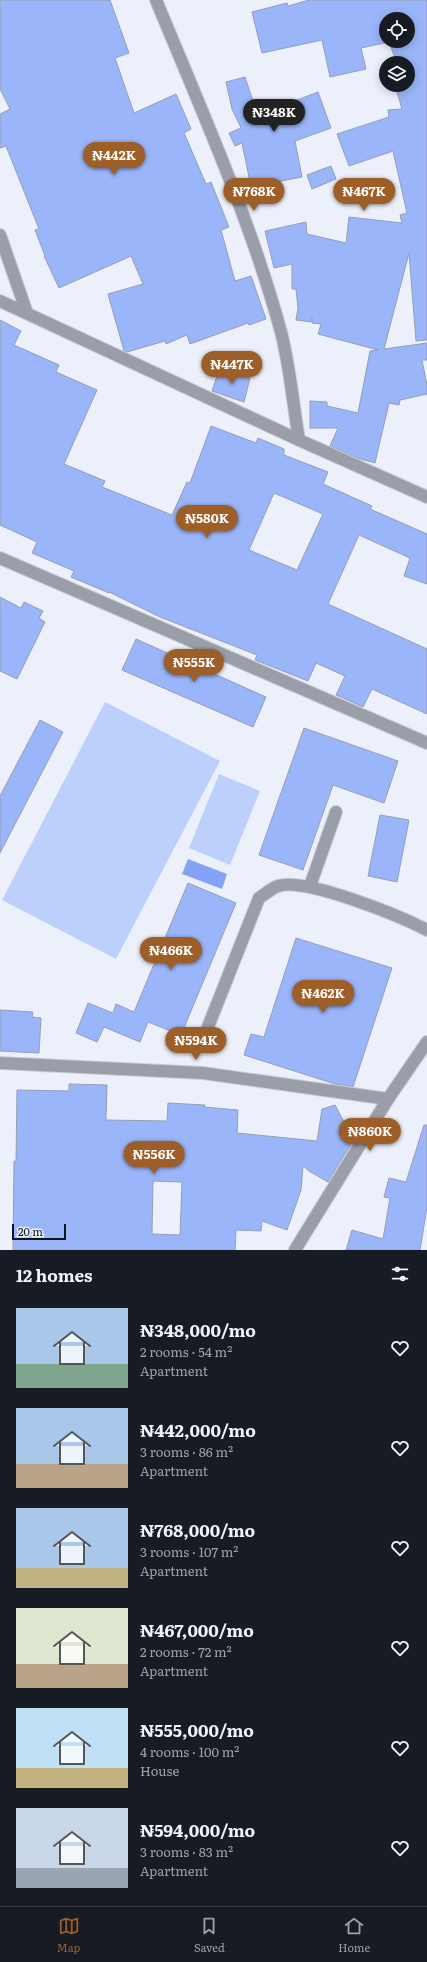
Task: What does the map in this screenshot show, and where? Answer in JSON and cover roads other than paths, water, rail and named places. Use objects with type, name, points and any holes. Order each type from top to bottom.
[{"type":"street","points":[[156,0],[211,133],[260,263],[281,334],[299,440]]},
{"type":"street","points":[[0,235],[27,313]]},
{"type":"street","points":[[0,301],[299,440],[427,497]]},
{"type":"street","points":[[0,558],[427,742]]},
{"type":"street","points":[[310,886],[336,812]]},
{"type":"street","points":[[204,1037],[260,898],[278,886],[310,886],[381,908],[427,930]]},
{"type":"street","points":[[295,1250],[388,1099],[427,1042]]},
{"type":"street","points":[[0,1063],[203,1073],[388,1099]]},
{"type":"water","points":[[188,859],[227,874],[222,889],[182,874]]}]
